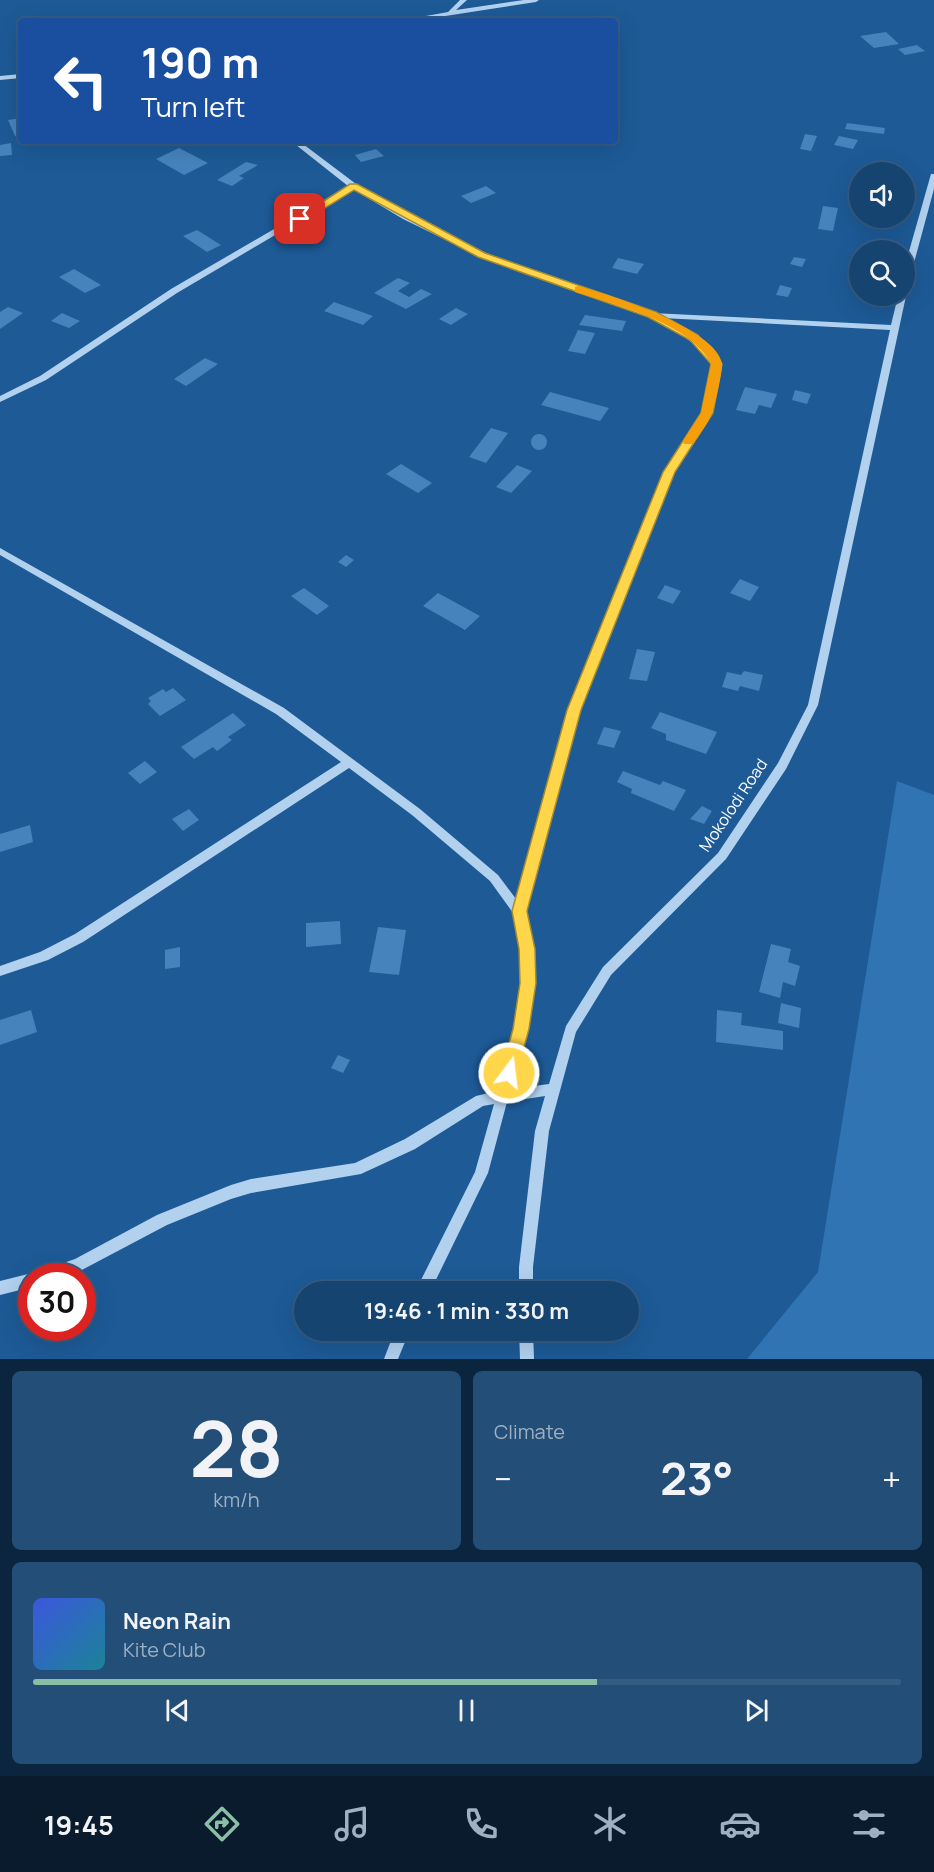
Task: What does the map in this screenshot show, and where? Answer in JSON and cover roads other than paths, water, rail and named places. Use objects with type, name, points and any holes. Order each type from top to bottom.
[{"type":"street","points":[[450,13],[464,0]]},
{"type":"street","points":[[420,18],[536,0]]},
{"type":"street","points":[[0,78],[18,76]]},
{"type":"street","points":[[300,144],[354,186],[481,255],[652,314],[694,337],[713,356],[717,364],[707,413],[669,472],[574,710],[519,911]]},
{"type":"street","points":[[915,245],[934,176]]},
{"type":"street","points":[[0,399],[43,378],[174,291],[354,186]]},
{"type":"street","name":"Mokolodi Road","points":[[526,1281],[542,1131],[570,1030],[607,971],[722,856],[782,766],[813,705],[900,306]]},
{"type":"street","points":[[652,314],[895,328]]},
{"type":"street","points":[[0,551],[280,711],[416,812],[494,878],[519,911],[527,949],[528,983],[521,1029],[481,1173],[427,1281]]},
{"type":"street","points":[[0,971],[44,956],[79,938],[350,762]]},
{"type":"street","points":[[80,1263],[162,1220],[231,1192],[251,1186],[356,1169],[410,1144],[473,1103],[503,1095],[554,1089]]},
{"type":"street","points":[[0,1288],[18,1284]]},
{"type":"street","points":[[391,1359],[398,1341]]},
{"type":"street","points":[[526,1341],[527,1359]]}]
